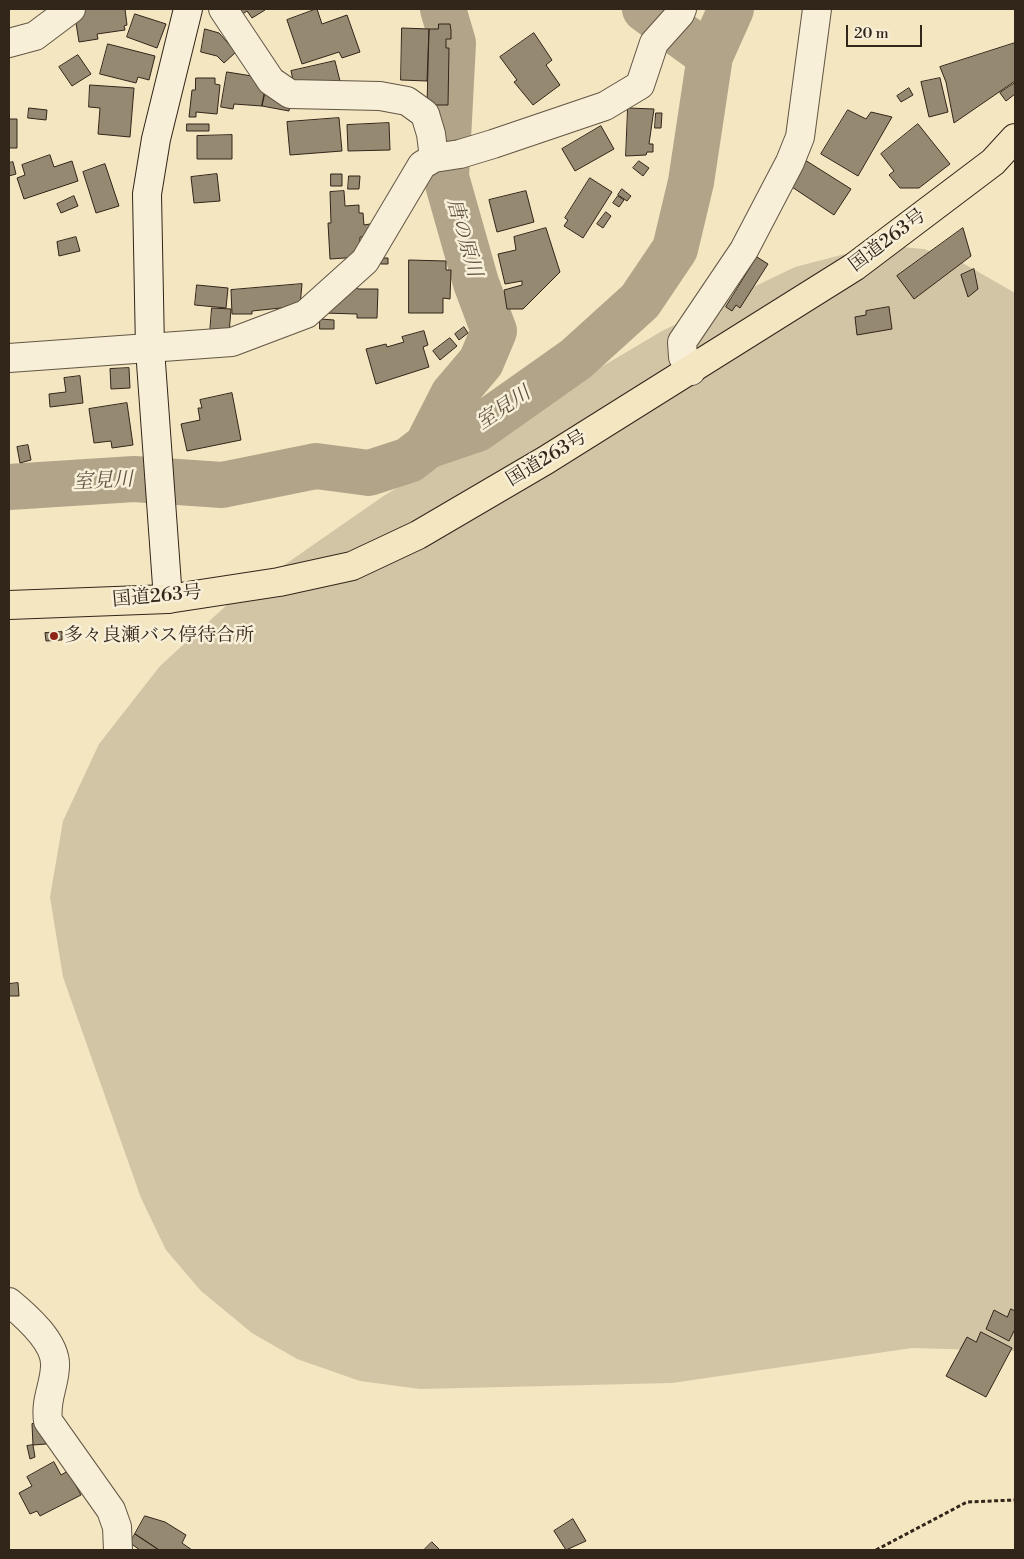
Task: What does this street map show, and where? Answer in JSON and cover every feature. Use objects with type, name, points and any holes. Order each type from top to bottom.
[{"type":"highway","name":"国道263号","points":[[9,605],[167,589],[279,582],[352,566],[418,535],[546,460],[854,267],[992,162],[1015,138]]},
{"type":"street","points":[[9,43],[35,36],[71,9]]},
{"type":"street","points":[[167,589],[150,349],[147,194],[156,139],[188,9]]},
{"type":"street","points":[[223,9],[270,80],[290,94],[380,96],[407,100],[425,114],[431,134],[445,157]]},
{"type":"street","points":[[690,371],[683,357],[682,342],[744,250],[790,162],[800,137],[816,9]]},
{"type":"street","points":[[9,358],[232,342],[306,314],[365,261],[422,165],[605,106],[640,86],[654,43],[681,11]]},
{"type":"street","points":[[9,1302],[31,1319],[52,1351],[56,1366],[46,1407],[48,1421],[111,1510],[118,1527],[118,1550]]},
{"type":"path","points":[[876,1550],[967,1502],[1015,1500]]},
{"type":"shaded area","points":[[880,245],[924,249],[961,262],[1015,293],[1015,1351],[912,1348],[672,1383],[420,1389],[360,1381],[297,1359],[252,1333],[201,1291],[166,1250],[141,1198],[63,977],[50,897],[63,821],[99,744],[160,666],[228,604],[385,495],[662,331],[795,267]]},
{"type":"building","points":[[125,9],[127,25],[124,26],[125,30],[97,34],[98,39],[79,42],[74,10]]},
{"type":"building","points":[[232,9],[265,10],[252,18],[247,11],[238,17]]},
{"type":"building","points":[[317,9],[322,24],[347,15],[360,52],[342,58],[339,52],[302,64],[287,20]]},
{"type":"building","points":[[135,14],[166,24],[157,48],[127,37]]},
{"type":"building","points":[[439,24],[450,24],[451,30],[451,39],[446,39],[446,48],[449,48],[448,105],[427,105],[429,29],[438,29]]},
{"type":"building","points":[[402,28],[429,29],[427,81],[401,80]]},
{"type":"building","points":[[205,29],[219,33],[236,52],[224,63],[217,56],[201,52]]},
{"type":"building","points":[[534,33],[552,60],[546,65],[560,85],[533,105],[514,82],[517,80],[500,57]]},
{"type":"building","points":[[1015,43],[1015,81],[954,123],[946,82],[940,67]]},
{"type":"building","points":[[108,44],[155,56],[149,80],[138,77],[136,83],[100,74]]},
{"type":"building","points":[[78,55],[91,74],[72,86],[59,67]]},
{"type":"building","points":[[335,61],[340,81],[315,87],[295,88],[291,71]]},
{"type":"building","points":[[227,72],[258,77],[256,85],[266,87],[262,106],[234,104],[233,109],[221,107]]},
{"type":"building","points":[[196,78],[215,78],[215,84],[220,85],[217,114],[196,112],[196,117],[189,117],[192,90],[195,90]]},
{"type":"building","points":[[940,78],[948,112],[929,117],[921,82]]},
{"type":"building","points":[[1015,83],[1015,94],[1006,101],[1000,93]]},
{"type":"building","points":[[90,85],[134,88],[130,137],[98,134],[100,108],[89,107]]},
{"type":"building","points":[[266,87],[290,105],[289,111],[262,106]]},
{"type":"building","points":[[909,88],[913,95],[901,102],[897,96]]},
{"type":"building","points":[[29,108],[47,110],[46,120],[28,118]]},
{"type":"building","points":[[628,108],[654,109],[649,144],[653,144],[653,152],[647,152],[646,155],[626,156]]},
{"type":"building","points":[[848,110],[866,119],[871,112],[892,117],[858,176],[821,154]]},
{"type":"building","points":[[656,113],[662,113],[661,128],[655,128]]},
{"type":"building","points":[[339,118],[342,151],[290,155],[287,122]]},
{"type":"building","points":[[9,119],[17,119],[17,148],[9,148]]},
{"type":"building","points":[[389,123],[390,150],[348,151],[347,125]]},
{"type":"building","points":[[187,124],[209,124],[209,131],[187,131]]},
{"type":"building","points":[[918,124],[950,164],[919,188],[900,188],[889,175],[894,171],[881,154]]},
{"type":"building","points":[[601,126],[614,149],[575,171],[562,149]]},
{"type":"building","points":[[232,135],[232,159],[197,159],[197,136]]},
{"type":"building","points":[[50,155],[54,167],[72,161],[78,181],[24,199],[17,178],[25,175],[22,165]]},
{"type":"building","points":[[805,160],[851,189],[834,215],[789,185]]},
{"type":"building","points":[[639,161],[649,168],[643,176],[633,168]]},
{"type":"building","points":[[13,162],[16,174],[9,176],[9,163]]},
{"type":"building","points":[[105,164],[119,206],[96,213],[83,172]]},
{"type":"building","points":[[217,174],[220,201],[194,203],[191,177]]},
{"type":"building","points":[[331,174],[342,174],[342,186],[331,186]]},
{"type":"building","points":[[349,176],[360,176],[359,189],[348,189]]},
{"type":"building","points":[[590,178],[612,192],[583,238],[564,226],[568,220],[565,218]]},
{"type":"building","points":[[622,189],[631,196],[627,201],[618,195]]},
{"type":"building","points":[[344,191],[345,206],[359,205],[359,213],[363,213],[364,225],[370,224],[371,236],[360,237],[359,257],[330,259],[328,223],[331,223],[330,192]]},
{"type":"building","points":[[526,191],[534,222],[497,232],[489,200]]},
{"type":"building","points":[[74,196],[78,206],[61,213],[57,204]]},
{"type":"building","points":[[618,196],[624,200],[619,207],[613,203]]},
{"type":"building","points":[[606,212],[611,216],[603,228],[597,224]]},
{"type":"building","points":[[546,228],[560,272],[523,309],[507,309],[504,290],[522,285],[522,281],[505,284],[498,254],[516,250],[514,237]]},
{"type":"building","points":[[963,228],[971,256],[914,299],[897,276]]},
{"type":"building","points":[[76,237],[80,251],[59,256],[57,242]]},
{"type":"building","points":[[757,257],[768,264],[740,308],[736,305],[732,311],[726,307]]},
{"type":"building","points":[[381,258],[388,258],[388,264],[381,264]]},
{"type":"building","points":[[409,260],[446,261],[446,270],[451,270],[450,299],[443,298],[443,313],[409,313]]},
{"type":"building","points":[[974,269],[978,289],[968,297],[961,275]]},
{"type":"building","points":[[302,284],[300,306],[252,311],[252,314],[232,314],[231,290]]},
{"type":"building","points":[[197,285],[228,288],[226,308],[195,305]]},
{"type":"building","points":[[355,285],[358,289],[378,289],[377,318],[357,318],[357,314],[323,313]]},
{"type":"building","points":[[889,307],[892,329],[857,335],[855,317],[866,315],[866,311]]},
{"type":"building","points":[[212,308],[231,309],[229,334],[210,333]]},
{"type":"building","points":[[320,319],[334,320],[334,329],[320,329]]},
{"type":"building","points":[[464,327],[468,333],[459,340],[455,334]]},
{"type":"building","points":[[424,331],[428,345],[423,347],[429,367],[376,384],[366,349],[386,344],[387,347],[404,342],[402,337]]},
{"type":"building","points":[[450,338],[457,346],[440,360],[433,351]]},
{"type":"building","points":[[129,368],[130,388],[111,389],[110,369]]},
{"type":"building","points":[[80,376],[83,403],[50,407],[49,394],[66,392],[64,378]]},
{"type":"building","points":[[232,393],[241,440],[187,451],[181,424],[200,420],[198,408],[202,408],[200,400]]},
{"type":"building","points":[[127,403],[133,445],[112,448],[111,441],[94,443],[89,409]]},
{"type":"building","points":[[28,445],[31,460],[20,463],[17,447]]},
{"type":"building","name":"多々良瀬バス停待合所","points":[[62,632],[62,640],[46,641],[45,633]]},
{"type":"building","points":[[18,983],[19,996],[9,996],[9,984]]},
{"type":"building","points":[[1011,1309],[1015,1311],[1015,1329],[1009,1341],[986,1329],[994,1310],[1007,1317]]},
{"type":"building","points":[[981,1332],[1012,1348],[986,1397],[946,1376],[967,1337],[976,1342]]},
{"type":"building","points":[[44,1423],[46,1444],[33,1445],[32,1424]]},
{"type":"building","points":[[33,1445],[35,1457],[30,1459],[27,1446]]},
{"type":"building","points":[[54,1462],[61,1475],[68,1471],[81,1495],[40,1516],[37,1511],[30,1514],[19,1493],[32,1486],[27,1477]]},
{"type":"building","points":[[145,1516],[165,1522],[186,1535],[182,1543],[192,1550],[159,1550],[135,1534]]},
{"type":"building","points":[[573,1519],[586,1541],[566,1550],[554,1531]]},
{"type":"building","points":[[135,1534],[159,1550],[140,1550],[130,1543]]},
{"type":"building","points":[[432,1542],[440,1550],[424,1550]]},
{"type":"waterway","name":"唐の原川","points":[[427,446],[453,395],[481,362],[494,331],[476,283],[446,177],[453,43],[443,9]]},
{"type":"waterway","points":[[645,9],[710,56]]},
{"type":"waterway","name":"室見川","points":[[9,487],[134,479],[222,485],[316,466],[369,473],[409,460],[427,446],[477,429],[576,359],[640,301],[675,249],[691,182],[710,56],[731,9]]},
{"type":"place","name":"多々良瀬バス停待合所","points":[[54,636]]}]
